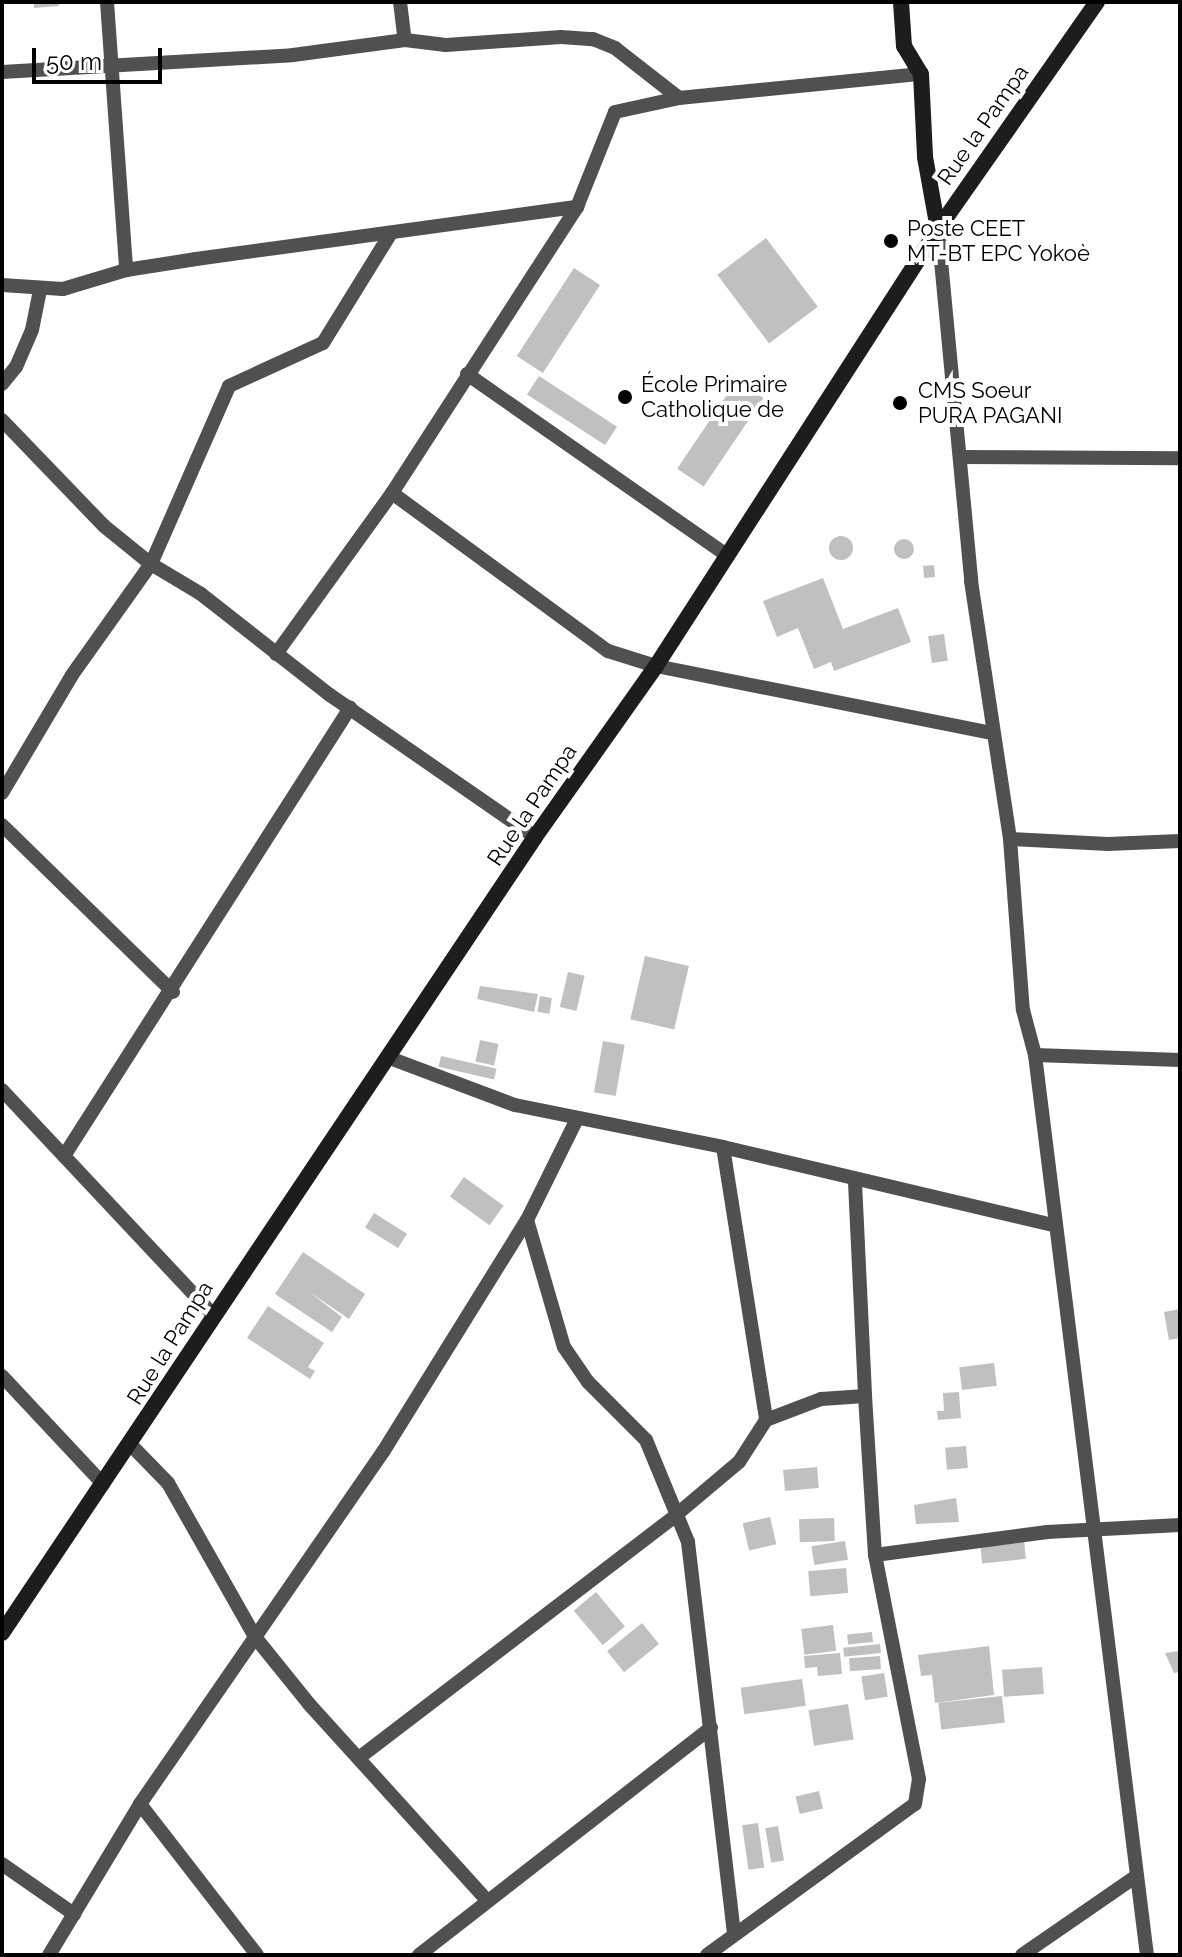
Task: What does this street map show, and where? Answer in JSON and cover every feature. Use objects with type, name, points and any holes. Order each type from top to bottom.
[{"type":"street","points":[[107,2],[126,270]]},
{"type":"street","points":[[400,2],[405,40]]},
{"type":"street","points":[[901,2],[904,46],[921,74],[925,157],[938,229],[992,733],[1010,839],[1023,1010],[1035,1055],[1147,1955]]},
{"type":"street","name":"Rue la Pampa","points":[[2,1633],[131,1445],[213,1315],[535,837],[656,666],[724,553],[809,433],[938,229],[1097,2]]},
{"type":"street","points":[[2,72],[293,55],[405,40],[446,45],[593,39],[615,48],[679,98]]},
{"type":"street","points":[[276,654],[392,493],[577,207],[615,112],[679,98],[921,74]]},
{"type":"street","points":[[2,285],[40,290],[63,289],[126,270],[577,207]]},
{"type":"street","points":[[2,793],[72,675],[151,564],[229,386],[323,343],[391,233]]},
{"type":"street","points":[[2,384],[27,342],[40,290]]},
{"type":"street","points":[[467,374],[724,553]]},
{"type":"street","points":[[2,420],[104,526],[151,564],[201,594],[350,708],[535,837]]},
{"type":"street","points":[[961,457],[1180,458]]},
{"type":"street","points":[[392,493],[608,651],[656,666],[992,733]]},
{"type":"street","points":[[64,1156],[173,992],[350,708]]},
{"type":"street","points":[[2,825],[173,992]]},
{"type":"street","points":[[1010,839],[1108,844],[1180,841]]},
{"type":"street","points":[[1035,1055],[1180,1060]]},
{"type":"street","points":[[387,1057],[462,1090],[576,1121],[723,1147],[855,1182],[1054,1225]]},
{"type":"street","points":[[2,1090],[213,1315]]},
{"type":"street","points":[[49,1955],[140,1804],[383,1452],[527,1220],[576,1121]]},
{"type":"street","points":[[723,1147],[746,1317],[766,1420]]},
{"type":"street","points":[[707,1955],[915,1804],[919,1779],[875,1555],[855,1182]]},
{"type":"street","points":[[527,1220],[564,1347],[588,1382],[646,1440],[688,1542],[734,1933]]},
{"type":"street","points":[[2,1376],[103,1484]]},
{"type":"street","points":[[360,1757],[676,1515],[739,1462],[766,1420],[821,1399],[865,1396]]},
{"type":"street","points":[[131,1445],[168,1483],[255,1637],[309,1704],[486,1899]]},
{"type":"street","points":[[875,1555],[1093,1529],[1180,1525]]},
{"type":"street","points":[[419,1955],[486,1899],[711,1728]]},
{"type":"street","points":[[140,1804],[257,1955]]},
{"type":"street","points":[[2,1864],[74,1914]]},
{"type":"street","points":[[1022,1955],[1135,1877]]},
{"type":"building","points":[[34,2],[58,2],[59,6],[34,8]]},
{"type":"building","points":[[766,238],[818,307],[769,343],[717,275]]},
{"type":"building","points":[[574,268],[600,285],[543,373],[517,356]]},
{"type":"building","points":[[539,376],[617,427],[605,445],[527,394]]},
{"type":"building","points":[[737,380],[764,398],[704,487],[677,469]]},
{"type":"building","points":[[841,536],[850,539],[853,548],[850,557],[841,560],[832,557],[829,548],[832,539]]},
{"type":"building","points":[[900,539],[908,539],[914,549],[908,559],[900,559],[894,553],[894,545]]},
{"type":"building","points":[[934,565],[935,577],[924,578],[923,566]]},
{"type":"building","points":[[823,578],[843,629],[898,608],[911,642],[834,671],[831,662],[814,669],[798,628],[777,637],[763,601]]},
{"type":"building","points":[[944,634],[948,661],[932,663],[928,636]]},
{"type":"building","points":[[645,956],[689,966],[674,1029],[630,1019]]},
{"type":"building","points":[[568,972],[585,976],[576,1011],[560,1007]]},
{"type":"building","points":[[480,986],[538,994],[534,1012],[477,999]]},
{"type":"building","points":[[540,996],[552,998],[549,1014],[537,1012]]},
{"type":"building","points":[[480,1040],[499,1044],[494,1065],[475,1062]]},
{"type":"building","points":[[603,1041],[625,1045],[616,1096],[594,1092]]},
{"type":"building","points":[[441,1056],[497,1069],[494,1080],[439,1067]]},
{"type":"building","points":[[464,1177],[504,1206],[490,1225],[450,1196]]},
{"type":"building","points":[[374,1213],[407,1234],[398,1248],[365,1227]]},
{"type":"building","points":[[303,1252],[365,1294],[349,1319],[308,1291],[342,1317],[332,1332],[275,1294]]},
{"type":"building","points":[[268,1306],[324,1343],[308,1367],[315,1371],[310,1379],[247,1338]]},
{"type":"building","points":[[1180,1309],[1180,1338],[1169,1340],[1164,1312]]},
{"type":"building","points":[[994,1363],[997,1386],[962,1390],[959,1367]]},
{"type":"building","points":[[959,1392],[961,1418],[938,1420],[937,1411],[944,1411],[943,1393]]},
{"type":"building","points":[[966,1446],[968,1468],[947,1470],[945,1448]]},
{"type":"building","points":[[817,1467],[819,1488],[785,1491],[783,1470]]},
{"type":"building","points":[[956,1498],[959,1522],[916,1524],[914,1505]]},
{"type":"building","points":[[770,1517],[776,1544],[749,1551],[743,1523]]},
{"type":"building","points":[[834,1518],[835,1541],[800,1542],[799,1519]]},
{"type":"building","points":[[1023,1531],[1026,1559],[982,1563],[979,1536]]},
{"type":"building","points":[[845,1541],[848,1560],[814,1565],[811,1546]]},
{"type":"building","points":[[846,1568],[848,1593],[810,1596],[808,1571]]},
{"type":"building","points":[[596,1592],[625,1626],[603,1645],[574,1611]]},
{"type":"building","points":[[642,1623],[659,1644],[624,1672],[607,1651]]},
{"type":"building","points":[[833,1625],[836,1651],[804,1655],[801,1629]]},
{"type":"building","points":[[872,1632],[873,1642],[848,1645],[847,1635]]},
{"type":"building","points":[[880,1644],[881,1653],[844,1657],[843,1648]]},
{"type":"building","points":[[989,1646],[994,1695],[935,1703],[932,1675],[921,1676],[918,1655]]},
{"type":"building","points":[[1180,1651],[1180,1672],[1174,1673],[1165,1653]]},
{"type":"building","points":[[840,1653],[842,1674],[818,1676],[817,1667],[805,1668],[804,1656]]},
{"type":"building","points":[[880,1656],[881,1669],[850,1671],[849,1658]]},
{"type":"building","points":[[1042,1667],[1044,1694],[1004,1697],[1002,1670]]},
{"type":"building","points":[[884,1673],[888,1697],[865,1700],[861,1677]]},
{"type":"building","points":[[802,1679],[806,1706],[744,1714],[741,1688]]},
{"type":"building","points":[[1002,1696],[1005,1723],[941,1730],[938,1703]]},
{"type":"building","points":[[848,1704],[854,1740],[814,1746],[808,1710]]},
{"type":"building","points":[[819,1791],[823,1809],[800,1814],[796,1796]]},
{"type":"building","points":[[758,1823],[764,1868],[748,1870],[742,1825]]},
{"type":"building","points":[[778,1826],[784,1860],[771,1863],[765,1828]]},
{"type":"place","name":"Poste CEET MT-BT EPC Yokoè","points":[[891,241]]},
{"type":"place","name":"École Primaire Catholique de","points":[[625,397]]},
{"type":"place","name":"CMS Soeur PURA PAGANI","points":[[900,403]]}]
